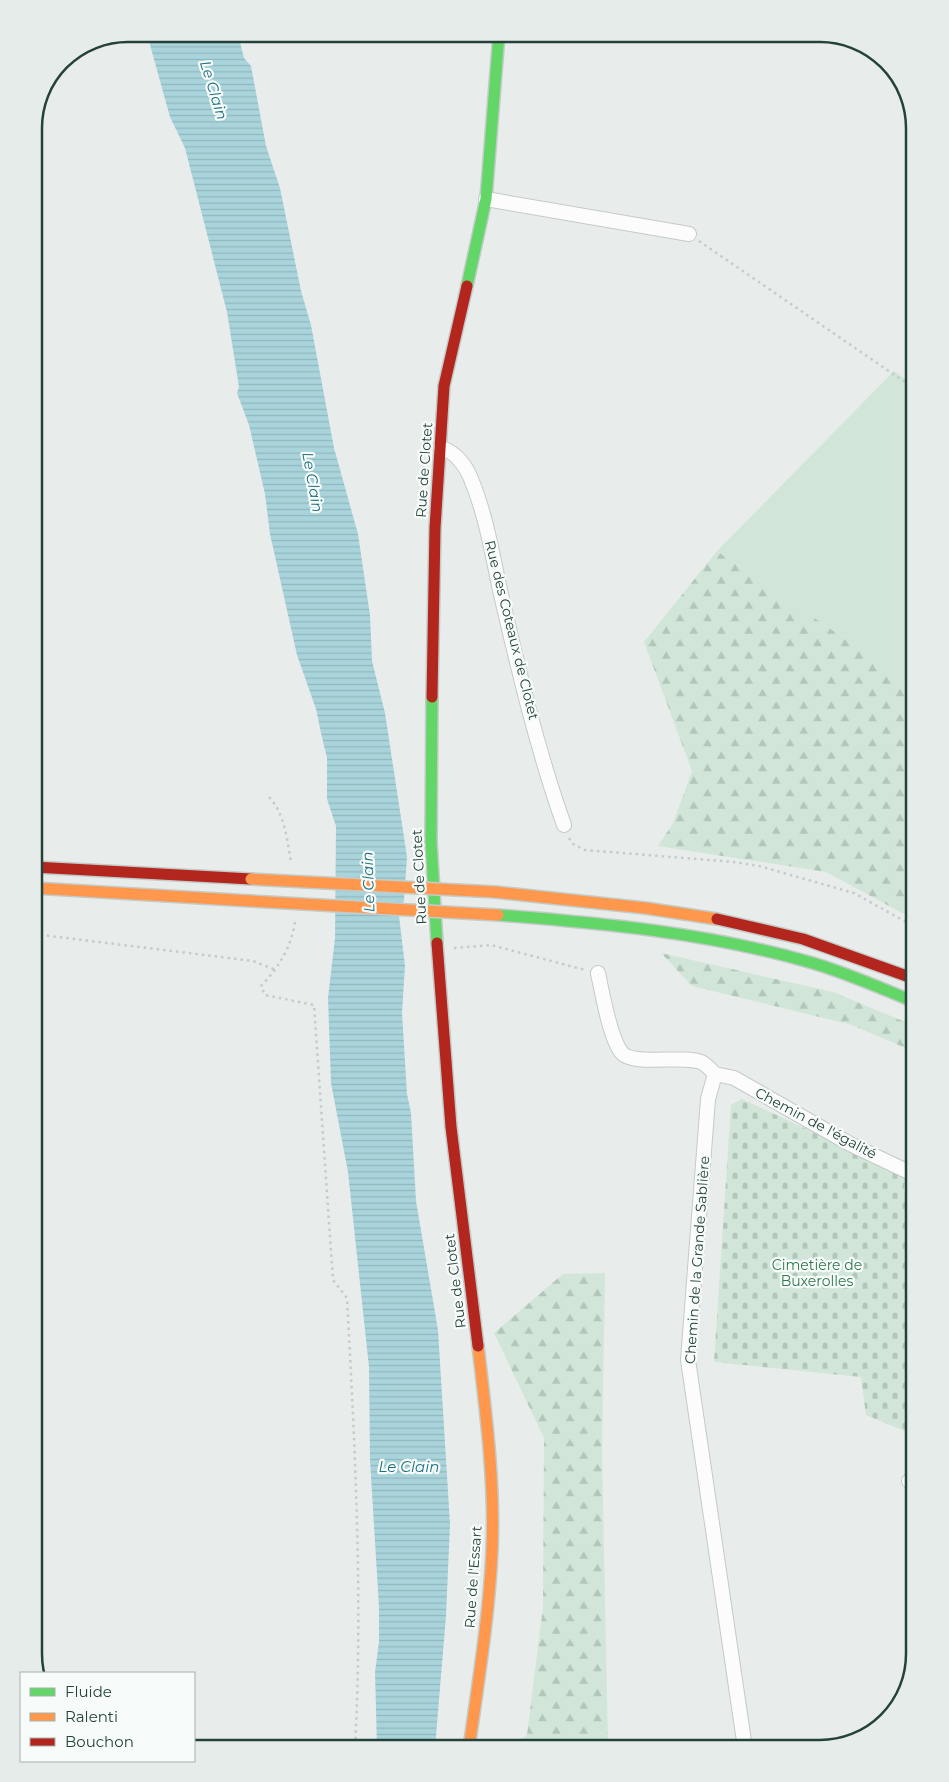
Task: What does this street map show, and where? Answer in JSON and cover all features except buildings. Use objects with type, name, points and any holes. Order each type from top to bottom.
[{"type":"main road","name":"Rue de Clotet","points":[[485,1408],[451,1127],[430,841],[432,628],[444,386],[486,199],[498,43]]},
{"type":"main road","points":[[43,867],[496,892],[660,910],[732,922],[821,946],[906,976]]},
{"type":"main road","points":[[42,889],[498,914],[617,925],[731,943],[810,962],[906,999]]},
{"type":"main road","name":"Rue de l'Essart","points":[[470,1739],[489,1598],[492,1550],[485,1408]]},
{"type":"street","points":[[486,199],[689,234]]},
{"type":"street","name":"Rue des Coteaux de Clotet","points":[[441,448],[448,449],[455,455],[472,482],[491,543],[500,588],[545,766],[564,825]]},
{"type":"street","points":[[598,973],[608,1018],[622,1054],[631,1059],[687,1058],[703,1063],[715,1074]]},
{"type":"street","name":"Chemin de l'égalité","points":[[715,1074],[734,1078],[850,1144],[906,1171]]},
{"type":"street","name":"Chemin de la Grande Sablière","points":[[715,1074],[708,1099],[688,1360],[744,1740]]},
{"type":"path","points":[[689,234],[906,383]]},
{"type":"path","points":[[269,797],[276,804],[282,817],[293,870]]},
{"type":"path","points":[[564,825],[573,844],[585,850],[726,861],[759,866],[854,892],[906,921]]},
{"type":"path","points":[[295,915],[288,948],[276,970],[260,986],[265,995],[314,1004],[333,1280],[347,1298],[357,1489],[359,1613],[354,1739]]},
{"type":"path","points":[[42,935],[253,961],[276,970]]},
{"type":"path","points":[[438,949],[491,945],[598,973]]},
{"type":"green space","points":[[894,371],[906,380],[906,681],[717,551]]},
{"type":"green space","points":[[717,551],[906,681],[906,915],[826,872],[658,846],[673,823],[692,771],[644,642]]},
{"type":"green space","points":[[661,953],[833,992],[906,1022],[906,1048],[852,1025],[692,986]]},
{"type":"green space","name":"Cimetière de Buxerolles","points":[[742,1099],[905,1175],[906,1432],[866,1415],[861,1377],[714,1362],[731,1105]]},
{"type":"green space","points":[[605,1273],[602,1451],[608,1740],[520,1740],[527,1735],[543,1607],[544,1438],[494,1333],[563,1274]]},
{"type":"water","name":"Le Clain","points":[[149,42],[240,42],[244,58],[251,66],[266,146],[280,188],[301,291],[311,325],[334,448],[358,534],[370,615],[372,661],[385,713],[407,857],[404,900],[399,916],[405,966],[402,1013],[407,1094],[411,1113],[416,1201],[438,1330],[450,1524],[446,1616],[436,1739],[377,1739],[375,1672],[379,1642],[379,1607],[370,1460],[369,1367],[348,1172],[331,1083],[328,998],[335,938],[336,826],[327,799],[327,758],[316,709],[297,655],[270,534],[265,494],[249,425],[237,393],[239,387],[227,312],[185,148],[170,117]]},
{"type":"traffic: fast","points":[[467,286],[486,199],[498,43]]},
{"type":"traffic: fast","points":[[432,697],[431,841],[437,943]]},
{"type":"traffic: fast","points":[[498,915],[615,926],[694,936],[771,952],[822,966],[906,998]]},
{"type":"traffic: slow","points":[[251,879],[495,892]]},
{"type":"traffic: slow","points":[[42,889],[251,901]]},
{"type":"traffic: slow","points":[[495,892],[645,908],[717,919]]},
{"type":"traffic: slow","points":[[251,901],[498,915]]},
{"type":"traffic: slow","points":[[470,1739],[483,1650],[493,1525],[489,1448],[478,1346]]},
{"type":"traffic: jam","points":[[432,697],[435,528],[444,386],[467,286]]},
{"type":"traffic: jam","points":[[43,867],[251,879]]},
{"type":"traffic: jam","points":[[717,919],[803,939],[906,976]]},
{"type":"traffic: jam","points":[[437,943],[451,1127],[478,1346]]}]
